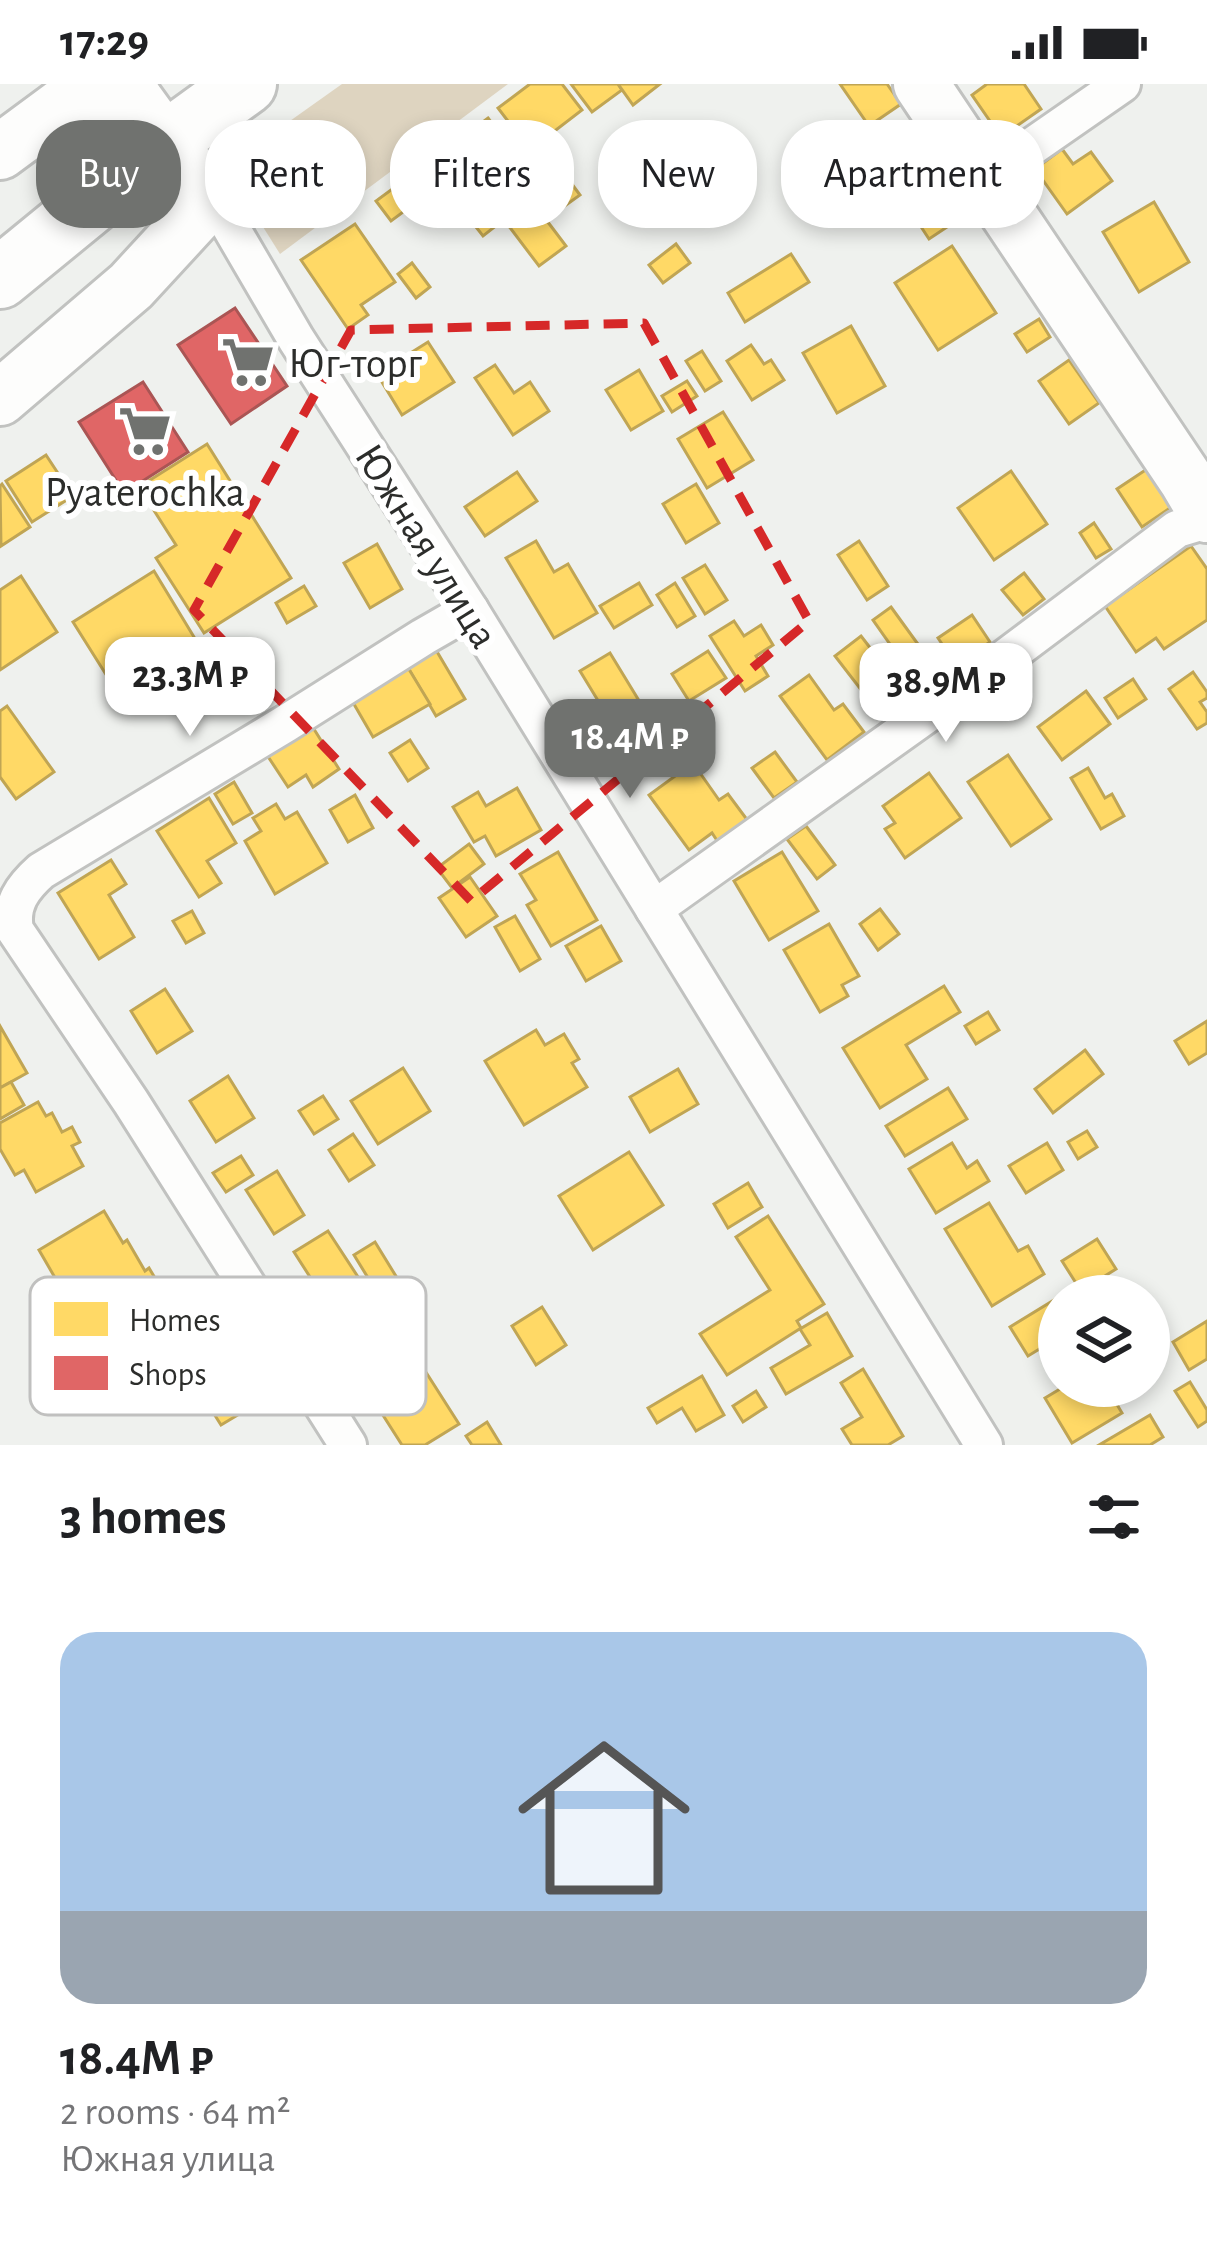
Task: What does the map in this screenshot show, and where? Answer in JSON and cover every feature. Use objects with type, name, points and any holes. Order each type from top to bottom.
[{"type":"main road","points":[[0,278],[141,108],[246,84]]},
{"type":"street","points":[[921,84],[945,120]]},
{"type":"street","points":[[1044,138],[1122,84]]},
{"type":"street","points":[[0,152],[61,107],[78,100],[141,108]]},
{"type":"street","name":"Южная улица","points":[[141,108],[205,186]]},
{"type":"street","points":[[0,398],[130,286],[205,205]]},
{"type":"street","name":"Южная улица","points":[[232,228],[984,1445]]},
{"type":"street","points":[[655,909],[1177,529],[1207,518],[1018,228]]},
{"type":"street","points":[[242,1277],[15,930],[14,908],[27,884],[41,871],[470,610]]},
{"type":"street","points":[[329,1415],[348,1445]]},
{"type":"highlighted area","points":[[644,323],[809,621],[471,901],[194,610],[351,330]]},
{"type":"shaded area","points":[[342,84],[508,84],[460,120],[390,120],[390,172],[366,190],[366,120],[291,120]]},
{"type":"shaded area","points":[[264,228],[315,228],[280,254]]},
{"type":"building: Homes","points":[[530,84],[562,84],[582,110],[569,120],[507,120],[498,108]]},
{"type":"building: Homes","points":[[571,84],[618,84],[622,90],[592,112]]},
{"type":"building: Homes","points":[[618,84],[660,84],[633,105]]},
{"type":"building: Homes","points":[[840,84],[887,84],[901,104],[878,120],[865,120]]},
{"type":"building: Homes","points":[[987,84],[1024,84],[1041,109],[1025,120],[989,120],[972,95]]},
{"type":"building: Homes","points":[[1062,149],[1073,164],[1091,152],[1112,181],[1067,214],[1044,182],[1044,162]]},
{"type":"building: Homes","points":[[390,191],[390,220],[376,201]]},
{"type":"building: Homes","points":[[1154,202],[1189,262],[1139,292],[1103,232]]},
{"type":"building: Homes","points":[[349,228],[358,228],[395,282],[361,305],[368,315],[348,329],[301,260]]},
{"type":"building: Homes","points":[[510,228],[552,228],[566,246],[539,266]]},
{"type":"building: Homes","points":[[922,228],[946,228],[929,239]]},
{"type":"building: Homes","points":[[676,244],[690,263],[663,283],[649,265]]},
{"type":"building: Homes","points":[[952,246],[996,313],[938,350],[895,283]]},
{"type":"building: Homes","points":[[791,254],[809,282],[745,322],[728,293]]},
{"type":"building: Homes","points":[[412,263],[430,287],[416,298],[398,274]]},
{"type":"building: Homes","points":[[1039,319],[1050,337],[1027,352],[1015,334]]},
{"type":"building: Homes","points":[[851,326],[885,386],[837,413],[803,353]]},
{"type":"building: Homes","points":[[428,342],[454,382],[402,415],[377,374]]},
{"type":"building: Homes","points":[[751,345],[764,364],[771,360],[784,380],[752,400],[727,361]]},
{"type":"building: Homes","points":[[702,351],[721,381],[705,391],[686,361]]},
{"type":"building: Homes","points":[[1069,360],[1099,403],[1069,424],[1039,381]]},
{"type":"building: Homes","points":[[495,365],[514,393],[530,382],[549,411],[513,435],[475,378]]},
{"type":"building: Homes","points":[[639,370],[663,411],[631,430],[606,390]]},
{"type":"building: Homes","points":[[687,381],[697,396],[672,412],[662,396]]},
{"type":"building: Homes","points":[[723,412],[753,460],[707,488],[678,439]]},
{"type":"building: Homes","points":[[207,444],[291,578],[204,633],[156,558],[176,545],[139,487]]},
{"type":"building: Homes","points":[[46,455],[73,496],[32,522],[6,481]]},
{"type":"building: Homes","points":[[1147,469],[1173,506],[1142,527],[1117,489]]},
{"type":"building: Homes","points":[[1011,471],[1047,524],[994,560],[958,508]]},
{"type":"building: Homes","points":[[517,472],[537,501],[485,536],[465,507]]},
{"type":"building: Homes","points":[[696,484],[719,523],[686,543],[663,504]]},
{"type":"building: Homes","points":[[0,486],[30,527],[1,546]]},
{"type":"building: Homes","points":[[1094,523],[1111,549],[1096,558],[1080,533]]},
{"type":"building: Homes","points":[[536,541],[554,572],[568,564],[597,613],[554,638],[506,558]]},
{"type":"building: Homes","points":[[859,541],[888,586],[867,600],[838,555]]},
{"type":"building: Homes","points":[[377,544],[402,589],[370,608],[344,563]]},
{"type":"building: Homes","points":[[1191,546],[1207,569],[1207,620],[1164,649],[1156,638],[1136,652],[1105,606]]},
{"type":"building: Homes","points":[[705,565],[727,600],[705,614],[683,578]]},
{"type":"building: Homes","points":[[154,571],[197,642],[117,692],[73,622]]},
{"type":"building: Homes","points":[[1024,573],[1044,599],[1023,615],[1002,590]]},
{"type":"building: Homes","points":[[21,576],[57,632],[0,670],[0,590]]},
{"type":"building: Homes","points":[[639,583],[652,605],[614,628],[600,606]]},
{"type":"building: Homes","points":[[675,583],[695,616],[677,627],[657,595]]},
{"type":"building: Homes","points":[[304,586],[316,606],[287,623],[276,603]]},
{"type":"building: Homes","points":[[891,607],[941,676],[913,696],[885,657],[894,650],[873,620]]},
{"type":"building: Homes","points":[[972,615],[990,642],[956,665],[938,638]]},
{"type":"building: Homes","points":[[734,621],[744,636],[761,625],[773,645],[756,656],[768,676],[745,691],[710,636]]},
{"type":"building: Homes","points":[[861,636],[898,684],[872,704],[835,656]]},
{"type":"building: Homes","points":[[436,650],[465,699],[436,716],[407,666]]},
{"type":"building: Homes","points":[[708,651],[726,678],[689,701],[672,674]]},
{"type":"building: Homes","points":[[610,653],[638,699],[608,717],[580,671]]},
{"type":"building: Homes","points":[[407,666],[430,704],[373,737],[351,699]]},
{"type":"building: Homes","points":[[1193,672],[1207,692],[1200,702],[1207,723],[1197,729],[1169,689]]},
{"type":"building: Homes","points":[[809,675],[834,710],[843,704],[864,732],[827,760],[780,696]]},
{"type":"building: Homes","points":[[1133,679],[1146,699],[1118,718],[1105,698]]},
{"type":"building: Homes","points":[[1086,691],[1110,724],[1062,760],[1038,727]]},
{"type":"building: Homes","points":[[7,706],[54,772],[16,799],[0,777],[0,711]]},
{"type":"building: Homes","points":[[312,726],[339,769],[313,787],[306,775],[288,787],[267,755]]},
{"type":"building: Homes","points":[[410,740],[428,768],[408,781],[390,753]]},
{"type":"building: Homes","points":[[775,752],[797,782],[774,798],[752,768]]},
{"type":"building: Homes","points":[[1008,755],[1051,819],[1011,846],[968,782]]},
{"type":"building: Homes","points":[[693,763],[719,800],[728,794],[748,821],[718,842],[712,833],[689,850],[649,795]]},
{"type":"building: Homes","points":[[1088,768],[1105,798],[1112,794],[1124,816],[1101,829],[1071,778]]},
{"type":"building: Homes","points":[[929,773],[961,818],[905,858],[885,829],[895,823],[883,806]]},
{"type":"building: Homes","points":[[234,782],[252,813],[233,824],[215,794]]},
{"type":"building: Homes","points":[[517,788],[541,830],[496,856],[485,836],[474,842],[453,807],[478,792],[486,806]]},
{"type":"building: Homes","points":[[355,795],[373,828],[348,842],[330,810]]},
{"type":"building: Homes","points":[[209,798],[236,843],[207,861],[221,883],[199,897],[157,831]]},
{"type":"building: Homes","points":[[276,804],[285,819],[297,812],[327,863],[275,894],[245,841],[261,831],[253,818]]},
{"type":"building: Homes","points":[[806,826],[835,865],[817,879],[787,839]]},
{"type":"building: Homes","points":[[469,844],[484,864],[452,888],[437,868]]},
{"type":"building: Homes","points":[[558,852],[597,920],[551,946],[527,905],[536,900],[520,874]]},
{"type":"building: Homes","points":[[782,852],[818,911],[769,940],[734,881]]},
{"type":"building: Homes","points":[[111,860],[126,884],[109,895],[134,937],[99,959],[58,893]]},
{"type":"building: Homes","points":[[470,877],[497,916],[466,937],[439,898]]},
{"type":"building: Homes","points":[[880,909],[899,934],[878,950],[860,924]]},
{"type":"building: Homes","points":[[192,911],[204,933],[186,943],[173,921]]},
{"type":"building: Homes","points":[[515,916],[540,959],[520,971],[495,927]]},
{"type":"building: Homes","points":[[829,924],[859,976],[842,985],[848,996],[820,1012],[784,950]]},
{"type":"building: Homes","points":[[601,926],[621,961],[586,981],[566,946]]},
{"type":"building: Homes","points":[[944,986],[960,1012],[906,1045],[927,1079],[880,1108],[843,1048]]},
{"type":"building: Homes","points":[[165,989],[192,1031],[157,1053],[131,1011]]},
{"type":"building: Homes","points":[[988,1012],[999,1030],[976,1044],[965,1026]]},
{"type":"building: Homes","points":[[1207,1021],[1207,1053],[1189,1064],[1175,1041]]},
{"type":"building: Homes","points":[[0,1026],[27,1073],[0,1088]]},
{"type":"building: Homes","points":[[536,1030],[545,1045],[564,1034],[579,1059],[572,1063],[587,1087],[524,1125],[485,1061]]},
{"type":"building: Homes","points":[[1085,1050],[1103,1074],[1053,1113],[1035,1089]]},
{"type":"building: Homes","points":[[403,1068],[430,1111],[378,1144],[351,1101]]},
{"type":"building: Homes","points":[[678,1069],[698,1104],[650,1132],[630,1097]]},
{"type":"building: Homes","points":[[228,1076],[254,1118],[216,1142],[190,1101]]},
{"type":"building: Homes","points":[[11,1082],[24,1105],[0,1119],[0,1088]]},
{"type":"building: Homes","points":[[948,1088],[967,1119],[905,1156],[886,1126]]},
{"type":"building: Homes","points":[[323,1096],[338,1119],[314,1134],[299,1111]]},
{"type":"building: Homes","points":[[38,1102],[46,1116],[52,1113],[62,1132],[72,1127],[80,1142],[72,1146],[83,1166],[36,1192],[24,1170],[15,1175],[0,1149],[0,1123]]},
{"type":"building: Homes","points":[[1087,1131],[1097,1147],[1078,1159],[1068,1142]]},
{"type":"building: Homes","points":[[353,1134],[374,1165],[349,1181],[329,1150]]},
{"type":"building: Homes","points":[[952,1143],[967,1168],[977,1161],[989,1181],[936,1213],[909,1169]]},
{"type":"building: Homes","points":[[1047,1143],[1063,1170],[1026,1193],[1009,1166]]},
{"type":"building: Homes","points":[[629,1152],[663,1205],[593,1250],[559,1196]]},
{"type":"building: Homes","points":[[241,1156],[253,1175],[226,1192],[213,1173]]},
{"type":"building: Homes","points":[[277,1171],[304,1215],[274,1234],[246,1190]]},
{"type":"building: Homes","points":[[748,1183],[762,1207],[728,1228],[714,1204]]},
{"type":"building: Homes","points":[[989,1203],[1018,1251],[1028,1246],[1044,1274],[992,1306],[945,1229]]},
{"type":"building: Homes","points":[[104,1211],[123,1243],[127,1240],[145,1271],[149,1268],[154,1277],[55,1277],[39,1250]]},
{"type":"building: Homes","points":[[768,1216],[824,1304],[797,1321],[801,1328],[727,1375],[700,1334],[770,1290],[736,1237]]},
{"type":"building: Homes","points":[[328,1231],[358,1277],[310,1277],[294,1252]]},
{"type":"building: Homes","points":[[1097,1239],[1116,1269],[1106,1275],[1071,1275],[1062,1261]]},
{"type":"building: Homes","points":[[375,1242],[396,1277],[368,1277],[354,1255]]},
{"type":"building: Homes","points":[[542,1307],[566,1345],[536,1365],[512,1326]]},
{"type":"building: Homes","points":[[1038,1310],[1038,1350],[1028,1356],[1010,1327]]},
{"type":"building: Homes","points":[[827,1313],[852,1356],[786,1394],[771,1368],[810,1345],[800,1329]]},
{"type":"building: Homes","points":[[1207,1321],[1207,1359],[1189,1370],[1173,1342]]},
{"type":"building: Homes","points":[[863,1369],[903,1436],[888,1445],[852,1445],[842,1429],[862,1417],[841,1383]]},
{"type":"building: Homes","points":[[426,1372],[459,1424],[425,1445],[402,1445],[383,1415],[426,1415]]},
{"type":"building: Homes","points":[[702,1376],[724,1415],[696,1431],[682,1408],[657,1423],[648,1408]]},
{"type":"building: Homes","points":[[1190,1382],[1207,1410],[1207,1421],[1198,1427],[1175,1391]]},
{"type":"building: Homes","points":[[756,1391],[766,1407],[743,1422],[733,1406]]},
{"type":"building: Homes","points":[[1050,1407],[1118,1407],[1122,1413],[1072,1443]]},
{"type":"building: Homes","points":[[215,1415],[238,1415],[221,1425]]},
{"type":"building: Homes","points":[[1150,1415],[1163,1437],[1150,1445],[1099,1445]]},
{"type":"building: Homes","points":[[487,1422],[501,1445],[472,1445],[466,1436]]},
{"type":"building: Shops","points":[[235,308],[287,386],[231,424],[178,345]]},
{"type":"building: Shops","points":[[143,382],[188,452],[124,493],[79,422]]},
{"type":"place","name":"Юг-торг","points":[[248,362]]},
{"type":"place","name":"Pyaterochka","points":[[145,431]]}]
